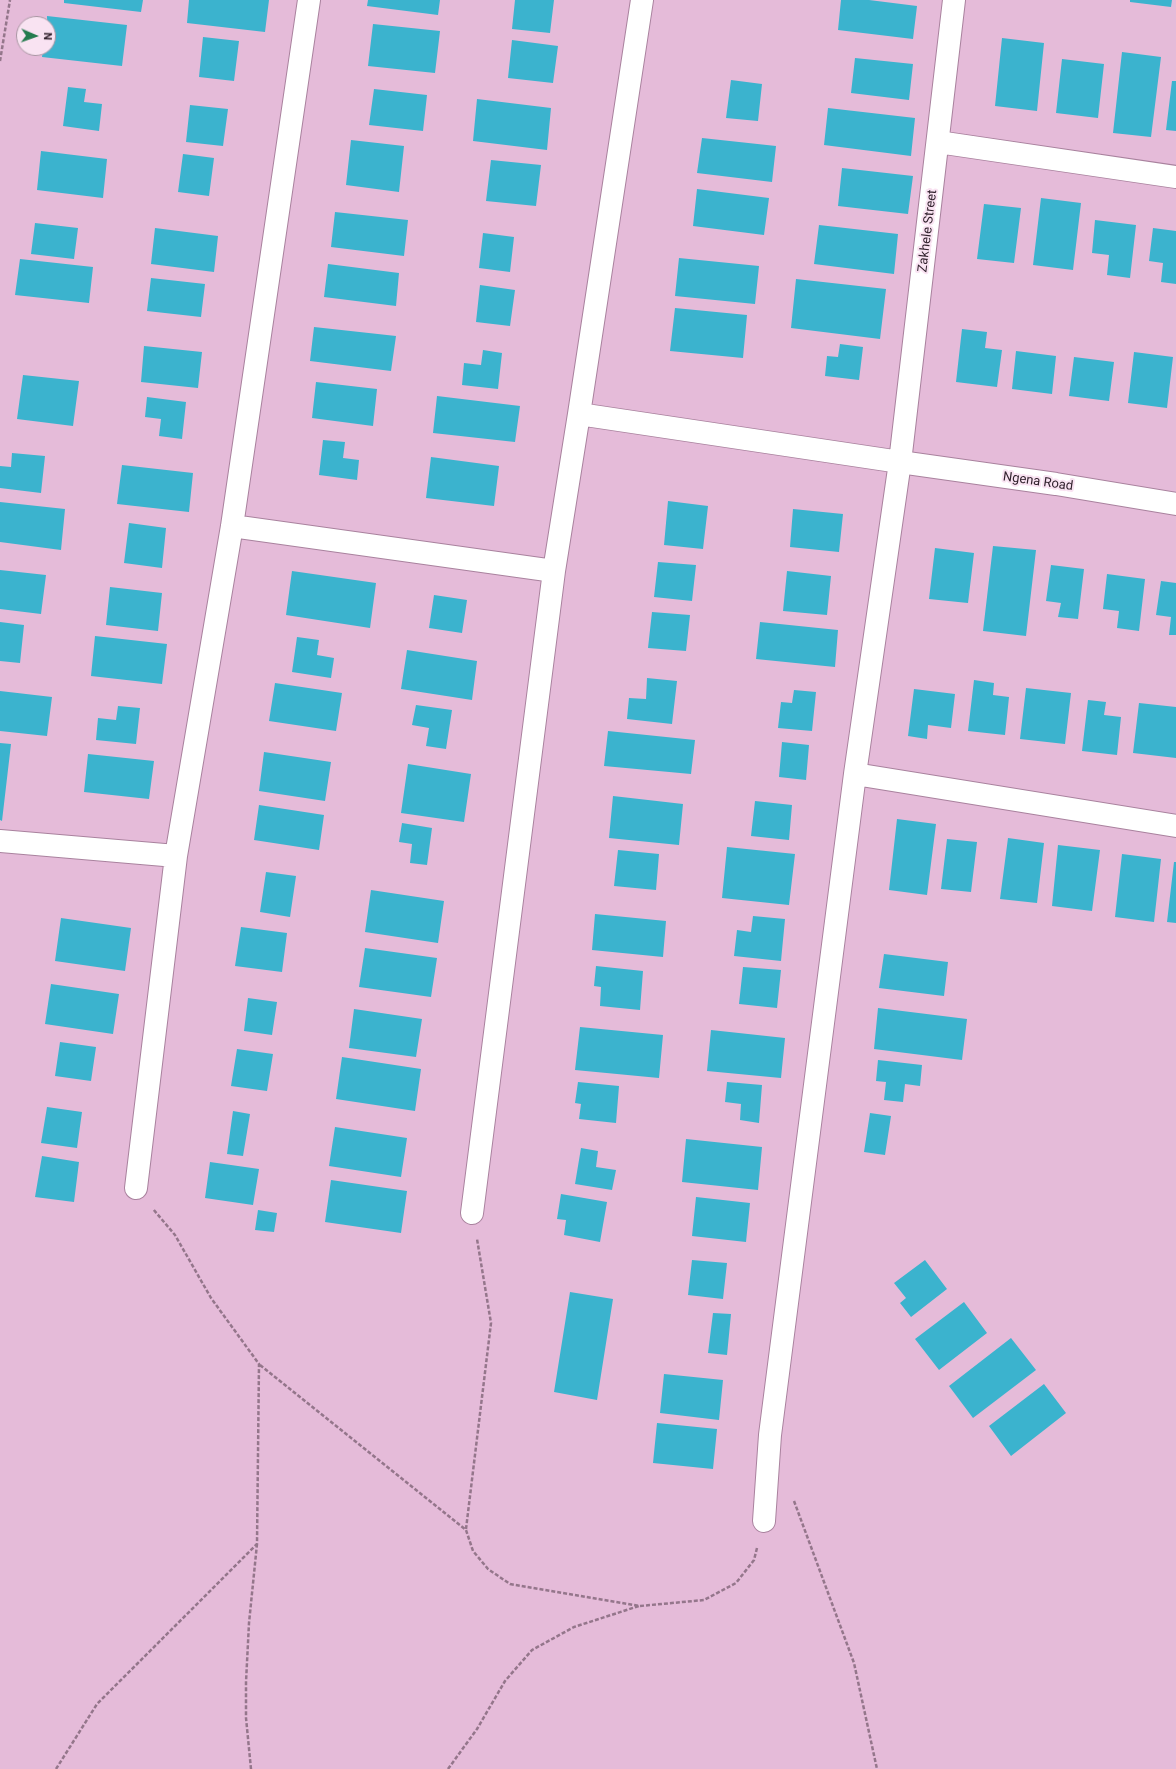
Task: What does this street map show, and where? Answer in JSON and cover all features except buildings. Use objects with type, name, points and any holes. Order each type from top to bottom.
[{"type":"street","points":[[136,1188],[176,856],[232,526],[309,0]]},
{"type":"street","points":[[472,1213],[554,571],[642,0]]},
{"type":"street","name":"Zakhele Street","points":[[764,1521],[770,1435],[855,774],[900,462],[954,0]]},
{"type":"street","points":[[938,142],[1176,177]]},
{"type":"street","name":"Ngena Road","points":[[579,414],[1056,484],[1176,504]]},
{"type":"street","points":[[232,526],[554,571]]},
{"type":"street","points":[[855,774],[1176,826]]},
{"type":"street","points":[[0,841],[176,856]]},
{"type":"path","points":[[0,61],[10,0]]},
{"type":"path","points":[[136,1188],[175,1235],[211,1298],[259,1364],[466,1530]]},
{"type":"path","points":[[472,1213],[491,1323],[466,1530],[473,1551],[488,1569],[510,1584],[640,1606]]},
{"type":"path","points":[[251,1769],[246,1718],[246,1682],[249,1624],[257,1544],[259,1364]]},
{"type":"path","points":[[792,1494],[854,1664],[877,1769]]},
{"type":"path","points":[[448,1769],[477,1729],[505,1681],[532,1650],[574,1627],[640,1606],[704,1600],[736,1583],[754,1560],[764,1521]]},
{"type":"path","points":[[56,1769],[97,1704],[257,1544]]}]
